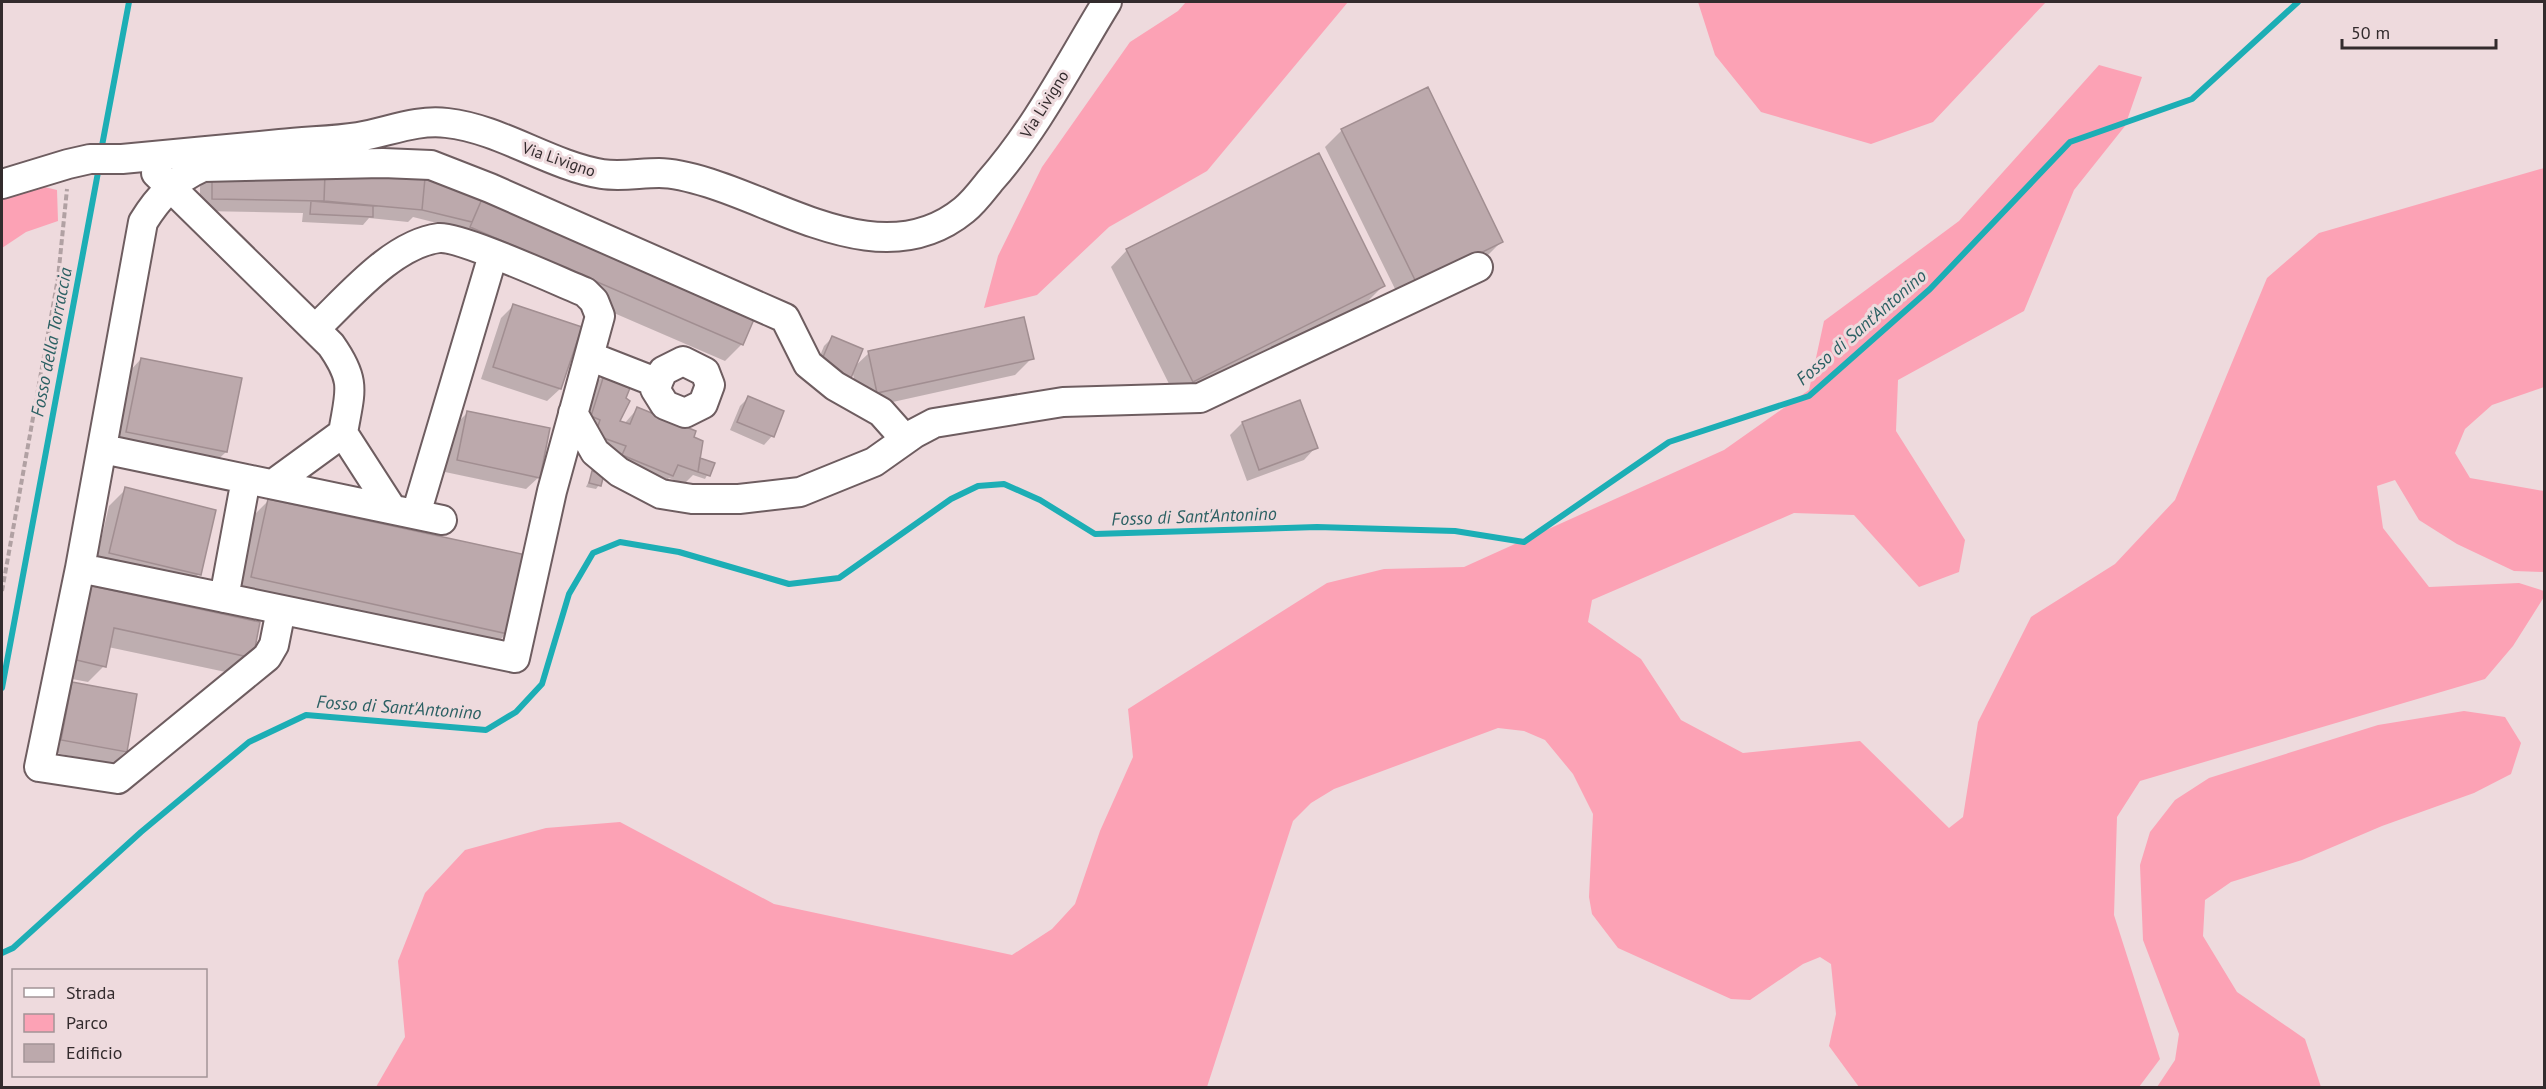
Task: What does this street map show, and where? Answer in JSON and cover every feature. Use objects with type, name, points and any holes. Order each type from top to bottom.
[{"type":"street","name":"Via Livigno","points":[[2,184],[79,162],[358,137],[424,122],[448,123],[473,129],[590,171],[610,175],[659,173],[683,176],[709,183],[839,231],[894,239],[933,228],[951,220],[966,209],[1013,155],[1107,2]]},
{"type":"street","points":[[133,158],[170,187],[331,345],[347,371],[350,389],[343,433]]},
{"type":"street","points":[[281,610],[274,645],[267,657],[118,779],[39,767],[103,449],[143,222],[170,187],[185,175],[203,167],[384,163],[430,165],[490,188],[784,318],[808,364],[835,386],[881,412],[905,439]]},
{"type":"street","points":[[80,568],[515,658],[552,491],[600,316],[594,301],[585,292],[493,255],[450,239],[441,238],[424,242],[381,266],[315,329]]},
{"type":"street","points":[[417,514],[493,255]]},
{"type":"street","points":[[573,413],[595,452],[619,472],[661,494],[692,499],[739,499],[800,492],[874,462],[905,439],[934,423],[1063,402],[1200,398],[1478,267]]},
{"type":"street","points":[[589,356],[658,383]]},
{"type":"street","points":[[343,433],[417,514]]},
{"type":"street","points":[[224,598],[259,482],[343,433]]},
{"type":"street","points":[[103,449],[417,514]]},
{"type":"path","points":[[2,591],[79,162]]},
{"type":"green space","points":[[1186,2],[1348,2],[1207,171],[1109,227],[1037,295],[984,308],[998,256],[1042,167],[1130,42],[1178,11]]},
{"type":"green space","points":[[1698,2],[2046,2],[1933,122],[1871,144],[1761,112],[1715,55]]},
{"type":"green space","points":[[2099,65],[2142,77],[2125,126],[2074,190],[2024,311],[1898,380],[1896,431],[1965,540],[1959,572],[1919,587],[1854,515],[1794,513],[1592,600],[1588,622],[1641,659],[1681,720],[1743,753],[1860,741],[1949,828],[1963,817],[1978,722],[2031,617],[2115,564],[2175,500],[2267,278],[2319,233],[2544,168],[2544,387],[2492,405],[2465,429],[2455,453],[2470,478],[2544,491],[2544,572],[2514,571],[2457,544],[2419,520],[2395,480],[2377,486],[2383,528],[2429,587],[2519,583],[2544,591],[2544,597],[2513,646],[2485,679],[2140,781],[2117,817],[2114,915],[2160,1059],[2139,1087],[1859,1087],[1829,1046],[1836,1014],[1831,964],[1820,957],[1803,964],[1750,1000],[1731,999],[1618,948],[1592,914],[1589,897],[1593,814],[1573,774],[1545,740],[1524,731],[1498,728],[1334,789],[1311,803],[1293,821],[1207,1087],[376,1087],[405,1037],[398,961],[425,893],[465,850],[546,828],[620,822],[774,904],[1012,955],[1052,929],[1075,904],[1100,831],[1133,757],[1128,709],[1327,583],[1384,569],[1464,567],[1724,450],[1809,390],[1824,321],[1959,221]]},
{"type":"green space","points":[[36,185],[57,190],[58,221],[26,232],[2,248],[2,192]]},
{"type":"green space","points":[[2464,711],[2505,717],[2521,743],[2511,774],[2474,793],[2382,826],[2302,860],[2231,882],[2205,900],[2203,936],[2237,992],[2305,1039],[2321,1087],[2157,1087],[2175,1060],[2179,1034],[2143,940],[2140,865],[2150,832],[2175,800],[2209,778],[2378,725]]},
{"type":"building","points":[[1428,87],[1503,242],[1417,284],[1341,129]]},
{"type":"building","points":[[1319,153],[1385,286],[1193,382],[1126,249]]},
{"type":"building","points":[[212,172],[325,174],[324,201],[212,199]]},
{"type":"building","points":[[325,172],[425,178],[422,210],[324,201]]},
{"type":"building","points":[[425,178],[482,199],[472,222],[422,210]]},
{"type":"building","points":[[482,199],[755,317],[743,345],[470,227]]},
{"type":"building","points":[[311,201],[373,206],[373,217],[310,214]]},
{"type":"building","points":[[513,304],[582,327],[561,389],[493,367]]},
{"type":"building","points":[[1024,317],[1034,359],[877,393],[868,351]]},
{"type":"building","points":[[832,336],[863,349],[851,378],[820,364]]},
{"type":"building","points":[[141,358],[242,378],[227,452],[126,432]]},
{"type":"building","points":[[605,372],[632,383],[626,398],[630,401],[620,421],[630,424],[637,407],[696,431],[694,437],[703,441],[698,472],[678,465],[673,476],[622,455],[626,446],[595,435],[600,420],[591,416]]},
{"type":"building","points":[[748,396],[784,411],[774,437],[737,422]]},
{"type":"building","points":[[1300,400],[1318,448],[1259,470],[1242,422]]},
{"type":"building","points":[[467,411],[550,428],[540,478],[457,460]]},
{"type":"building","points":[[700,458],[715,463],[710,476],[698,472]]},
{"type":"building","points":[[592,471],[604,474],[601,486],[589,483]]},
{"type":"building","points":[[125,487],[216,510],[201,575],[109,553]]},
{"type":"building","points":[[268,499],[526,555],[508,634],[251,577]]},
{"type":"building","points":[[88,585],[260,622],[253,658],[114,628],[106,667],[72,659]]},
{"type":"building","points":[[72,682],[137,694],[127,752],[61,740]]},
{"type":"waterway","name":"Fosso della Torraccia","points":[[101,151],[129,2]]},
{"type":"waterway","name":"Fosso di Sant'Antonino","points":[[2,953],[13,948],[141,832],[249,742],[306,715],[486,730],[516,712],[542,684],[569,594],[593,553],[620,542],[679,552],[789,584],[839,578],[951,499],[978,486],[1004,484],[1040,500],[1095,534],[1317,527],[1455,531],[1524,542],[1669,442],[1809,396],[1930,289],[2070,142],[2192,99],[2298,2]]},
{"type":"waterway","name":"Fosso della Torraccia","points":[[2,688],[99,167]]}]
